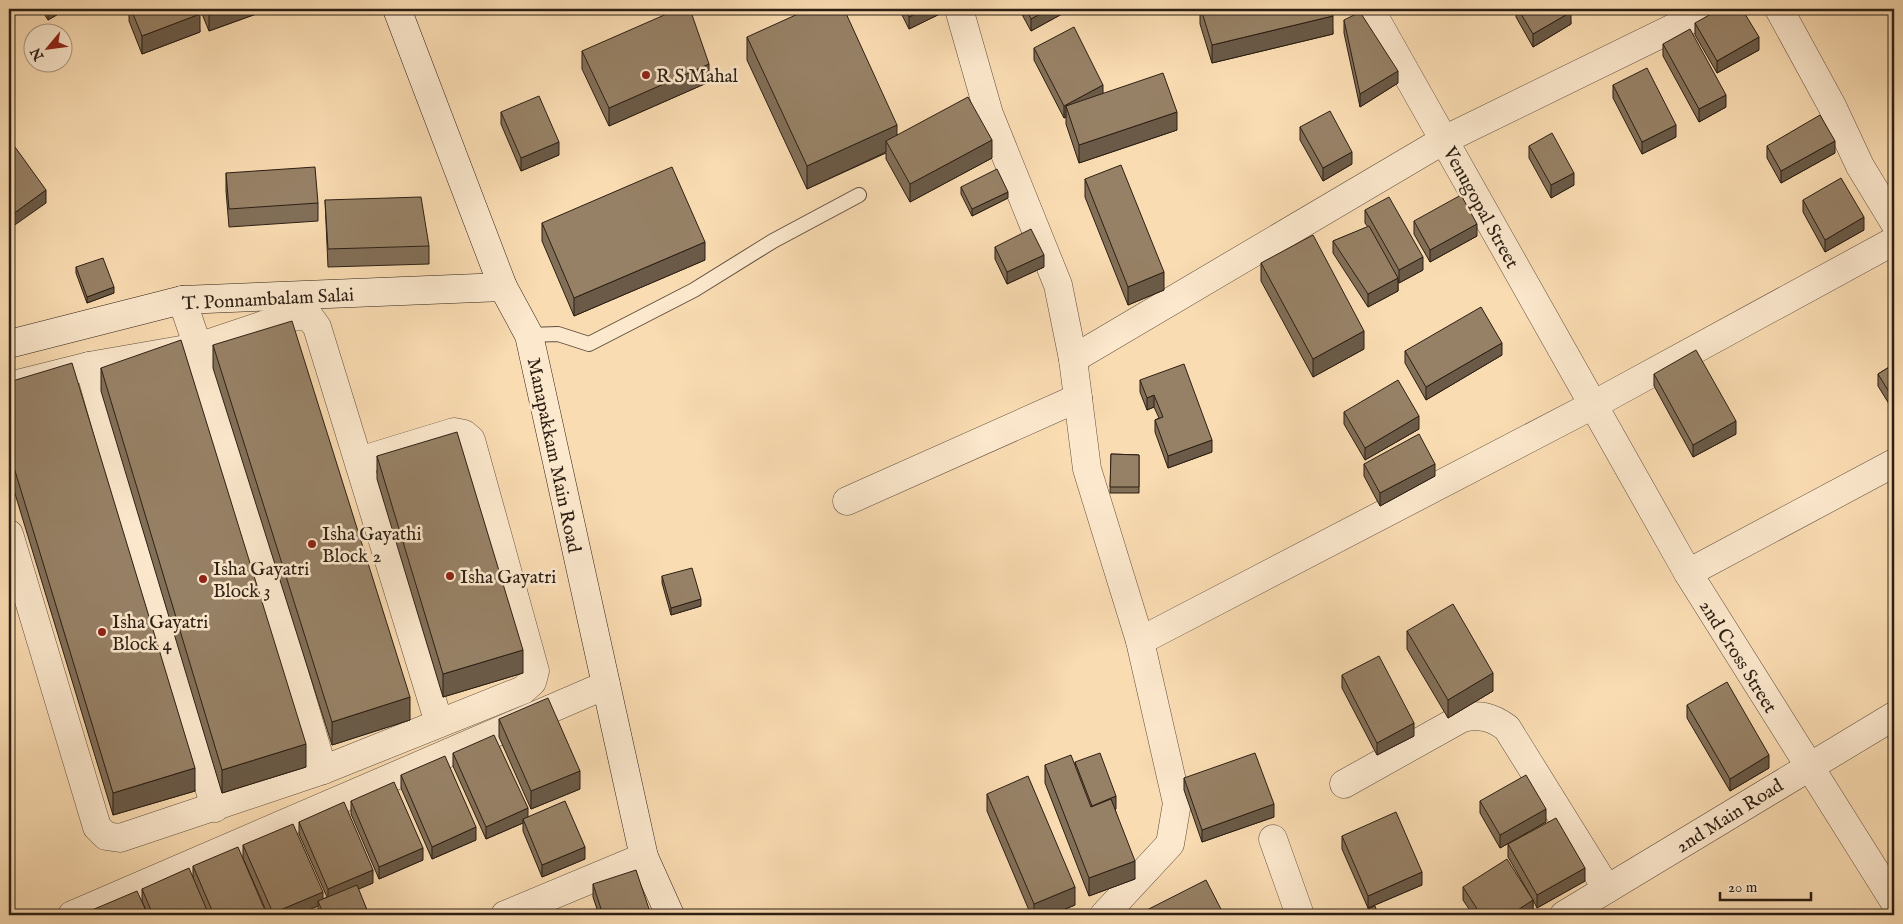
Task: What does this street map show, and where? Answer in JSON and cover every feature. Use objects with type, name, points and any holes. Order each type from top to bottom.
[{"type":"street","name":"Manapakkam Main Road","points":[[397,9],[503,288],[529,335],[644,857],[670,915]]},
{"type":"street","points":[[959,9],[990,114],[1058,286],[1072,359],[1087,469],[1140,641],[1177,803],[1170,844],[1104,915]]},
{"type":"street","name":"Venugopal Street","points":[[1370,9],[1593,405]]},
{"type":"street","points":[[1072,359],[1444,140],[1712,9]]},
{"type":"street","points":[[1779,9],[1832,106],[1860,166],[1894,222]]},
{"type":"street","points":[[1140,641],[1593,405],[1894,241]]},
{"type":"street","name":"T. Ponnambalam Salai","points":[[9,344],[182,300],[503,288]]},
{"type":"street","points":[[182,300],[198,347],[323,770]]},
{"type":"street","points":[[9,386],[89,366],[198,347],[287,317],[309,316],[317,327],[439,723]]},
{"type":"street","points":[[89,366],[215,808]]},
{"type":"street","points":[[847,501],[1078,398]]},
{"type":"street","name":"2nd Cross Street","points":[[1593,405],[1688,573],[1894,901]]},
{"type":"street","points":[[9,534],[97,827],[106,836],[120,838],[215,808],[323,770],[523,690],[532,682],[535,671],[471,440],[464,434],[454,432],[359,461]]},
{"type":"street","points":[[1688,573],[1894,463]]},
{"type":"street","points":[[72,915],[606,685]]},
{"type":"street","points":[[1344,784],[1462,718],[1477,715],[1494,718],[1507,728],[1607,889]]},
{"type":"street","name":"2nd Main Road","points":[[1564,915],[1808,766],[1894,716]]},
{"type":"street","points":[[1273,839],[1300,915]]},
{"type":"street","points":[[505,915],[644,857]]},
{"type":"lane","points":[[529,335],[558,334],[588,344],[694,290],[774,241],[859,195]]},
{"type":"building","points":[[131,9],[198,9],[200,14],[142,36]]},
{"type":"building","points":[[207,9],[222,9],[209,13]]},
{"type":"building","name":"R S Mahal","points":[[678,9],[690,9],[709,64],[609,108],[582,51]]},
{"type":"building","points":[[809,9],[844,9],[897,125],[807,166],[747,37]]},
{"type":"building","points":[[905,9],[925,9],[909,17]]},
{"type":"building","points":[[1026,9],[1049,9],[1031,19]]},
{"type":"building","points":[[1201,9],[1331,9],[1333,16],[1212,45]]},
{"type":"building","points":[[1518,9],[1569,9],[1571,12],[1533,34]]},
{"type":"building","points":[[1720,9],[1742,9],[1759,37],[1717,61],[1695,23]]},
{"type":"building","points":[[1360,12],[1398,71],[1360,94],[1344,20]]},
{"type":"building","points":[[1074,27],[1103,85],[1064,106],[1034,48]]},
{"type":"building","points":[[1690,29],[1726,95],[1699,109],[1663,44]]},
{"type":"building","points":[[1647,68],[1676,125],[1642,142],[1613,85]]},
{"type":"building","points":[[1163,73],[1177,112],[1079,145],[1066,106]]},
{"type":"building","points":[[539,96],[559,142],[521,158],[501,112]]},
{"type":"building","points":[[968,97],[992,140],[910,184],[886,141]]},
{"type":"building","points":[[1330,111],[1352,152],[1323,168],[1300,127]]},
{"type":"building","points":[[1820,115],[1835,141],[1781,171],[1767,146]]},
{"type":"building","points":[[1552,133],[1574,173],[1551,185],[1529,146]]},
{"type":"building","points":[[15,147],[46,190],[9,217],[9,152]]},
{"type":"building","points":[[1121,165],[1164,272],[1128,287],[1085,179]]},
{"type":"building","points":[[315,167],[318,203],[229,209],[226,173]]},
{"type":"building","points":[[672,167],[705,242],[574,298],[542,223]]},
{"type":"building","points":[[997,169],[1008,192],[972,209],[961,187]]},
{"type":"building","points":[[1841,178],[1864,217],[1825,240],[1803,200]]},
{"type":"building","points":[[1461,195],[1477,224],[1430,250],[1414,221]]},
{"type":"building","points":[[421,197],[429,246],[328,249],[325,200]]},
{"type":"building","points":[[1389,197],[1423,257],[1399,270],[1365,210]]},
{"type":"building","points":[[1369,226],[1398,278],[1368,294],[1333,241]]},
{"type":"building","points":[[1031,229],[1044,255],[1007,272],[995,247]]},
{"type":"building","points":[[1313,235],[1364,331],[1313,359],[1261,263]]},
{"type":"building","points":[[103,258],[114,287],[87,297],[76,267]]},
{"type":"building","points":[[1481,307],[1502,343],[1426,387],[1405,351]]},
{"type":"building","name":"Isha Gayathi Block 2","points":[[292,321],[410,697],[332,722],[213,345]]},
{"type":"building","name":"Isha Gayatri Block 3","points":[[181,340],[306,744],[222,770],[101,368]]},
{"type":"building","points":[[1696,350],[1736,421],[1693,445],[1654,374]]},
{"type":"building","name":"Isha Gayatri Block 4","points":[[72,363],[195,768],[113,793],[9,451],[9,382]]},
{"type":"building","points":[[1184,364],[1212,440],[1168,456],[1155,420],[1163,417],[1154,395],[1147,398],[1140,380]]},
{"type":"building","points":[[1894,364],[1894,400],[1878,374]]},
{"type":"building","points":[[1398,380],[1419,416],[1365,448],[1344,412]]},
{"type":"building","name":"Isha Gayatri","points":[[457,432],[523,650],[443,674],[377,456]]},
{"type":"building","points":[[1419,434],[1435,464],[1380,493],[1364,464]]},
{"type":"building","points":[[1111,454],[1139,455],[1139,487],[1110,487]]},
{"type":"building","points":[[692,568],[701,599],[671,608],[662,576]]},
{"type":"building","points":[[1453,604],[1493,673],[1448,700],[1407,631]]},
{"type":"building","points":[[1379,656],[1414,723],[1377,743],[1342,675]]},
{"type":"building","points":[[1727,682],[1769,755],[1730,779],[1687,705]]},
{"type":"building","points":[[548,698],[580,771],[531,791],[499,719]]},
{"type":"building","points":[[494,735],[528,808],[486,827],[453,753]]},
{"type":"building","points":[[1100,753],[1116,796],[1092,806],[1075,762]]},
{"type":"building","points":[[1255,753],[1274,804],[1202,830],[1184,778]]},
{"type":"building","points":[[1071,755],[1091,807],[1111,799],[1135,861],[1089,878],[1045,765]]},
{"type":"building","points":[[445,756],[476,827],[432,847],[401,775]]},
{"type":"building","points":[[1526,775],[1546,809],[1500,835],[1480,801]]},
{"type":"building","points":[[1028,776],[1075,887],[1034,904],[987,794]]},
{"type":"building","points":[[394,782],[423,848],[379,867],[351,801]]},
{"type":"building","points":[[565,801],[585,847],[542,865],[523,819]]},
{"type":"building","points":[[344,802],[373,870],[328,889],[299,822]]},
{"type":"building","points":[[1396,812],[1422,872],[1368,896],[1342,836]]},
{"type":"building","points":[[1556,818],[1585,868],[1537,895],[1508,844]]},
{"type":"building","points":[[293,824],[323,892],[273,913],[243,845]]},
{"type":"building","points":[[238,847],[267,915],[214,915],[193,866]]},
{"type":"building","points":[[1507,859],[1533,900],[1510,915],[1481,915],[1463,887]]},
{"type":"building","points":[[189,868],[209,915],[153,915],[142,889]]},
{"type":"building","points":[[636,870],[651,915],[603,915],[593,884]]},
{"type":"building","points":[[1206,880],[1224,915],[1137,915]]},
{"type":"building","points":[[357,885],[369,915],[324,915],[318,901]]},
{"type":"building","points":[[137,891],[148,915],[95,915],[92,910]]},
{"type":"building","points":[[1375,906],[1378,915],[1353,915]]},
{"type":"building","points":[[86,911],[88,915],[76,915]]},
{"type":"place","name":"R S Mahal","points":[[646,75]]},
{"type":"place","name":"Isha Gayathi Block 2","points":[[312,544]]},
{"type":"place","name":"Isha Gayatri","points":[[450,576]]},
{"type":"place","name":"Isha Gayatri Block 3","points":[[203,579]]},
{"type":"place","name":"Isha Gayatri Block 4","points":[[102,632]]}]
